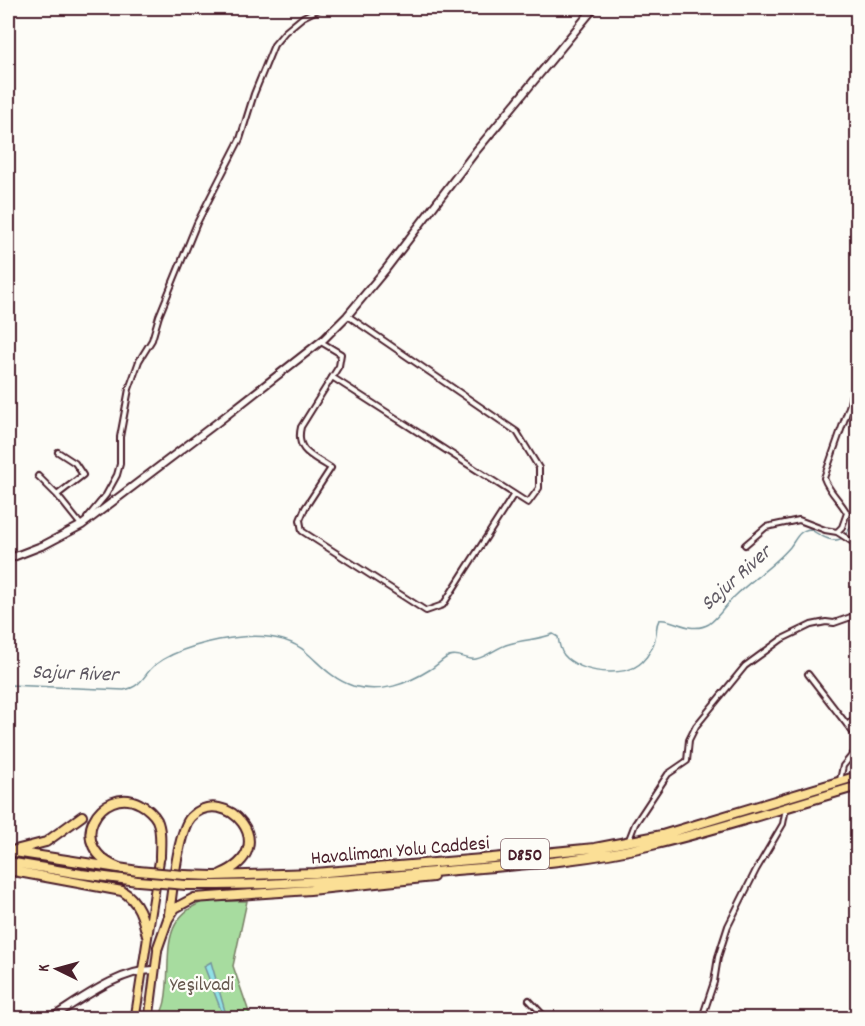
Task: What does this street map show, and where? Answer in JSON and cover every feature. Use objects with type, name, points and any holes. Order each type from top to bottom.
[{"type":"highway","name":"Havalimanı Yolu Caddesi","points":[[9,851],[138,872],[214,876],[315,873],[470,860],[595,848],[662,835],[858,776]]},
{"type":"highway","name":"Havalimanı Yolu Caddesi","points":[[8,862],[81,874],[186,885],[241,886],[460,871],[574,858],[651,845],[858,786]]},
{"type":"highway","points":[[122,869],[107,864],[99,856],[91,839],[93,822],[97,813],[111,803],[126,800],[137,802],[147,808],[157,820],[160,857]]},
{"type":"highway","points":[[158,947],[168,919],[182,835],[190,817],[215,808],[225,810],[240,818],[248,833],[249,841],[242,860],[234,867],[214,876]]},
{"type":"highway","points":[[9,851],[46,842],[82,816]]},
{"type":"highway","points":[[8,870],[122,891],[134,901],[140,911],[147,936]]},
{"type":"highway","points":[[168,919],[175,908],[194,898],[365,885],[420,879],[460,871]]},
{"type":"main road","points":[[135,1018],[160,857]]},
{"type":"main road","points":[[149,1018],[158,947]]},
{"type":"street","points":[[83,524],[106,495],[117,475],[120,464],[120,437],[129,389],[139,361],[152,340],[159,316],[197,223],[240,139],[254,94],[274,45],[285,32],[321,8]]},
{"type":"street","points":[[8,559],[44,545],[83,524],[320,342],[347,315],[407,243],[476,151],[594,8]]},
{"type":"street","points":[[332,377],[528,503],[539,488],[538,468],[518,432],[347,315]]},
{"type":"street","points":[[320,342],[341,354],[339,366],[301,427],[298,437],[299,444],[305,450],[331,468],[305,508],[300,520],[303,531],[426,611],[443,605],[514,494]]},
{"type":"street","points":[[838,533],[847,513],[842,504],[828,490],[824,478],[850,404],[858,363]]},
{"type":"street","points":[[57,495],[83,475],[75,463],[58,452]]},
{"type":"street","points":[[38,476],[83,524]]},
{"type":"street","points":[[745,545],[766,527],[799,519],[858,543]]},
{"type":"street","points":[[628,842],[635,824],[668,774],[687,761],[689,740],[696,726],[746,666],[782,639],[811,625],[834,623],[858,613]]},
{"type":"street","points":[[808,674],[858,740]]},
{"type":"street","points":[[847,725],[858,716]]},
{"type":"street","points":[[840,781],[843,766],[858,748]]},
{"type":"street","points":[[702,1018],[728,926],[756,870],[783,824],[787,808]]},
{"type":"street","points":[[51,1018],[109,983],[142,970],[155,970]]},
{"type":"street","points":[[528,1000],[546,1018]]},
{"type":"green space","name":"Yeşilvadi","points":[[205,901],[247,901],[233,966],[251,1018],[159,1018],[165,1001],[168,956],[173,930],[179,918]]},
{"type":"water","points":[[211,962],[227,1018],[224,1018],[204,966]]},
{"type":"waterway","name":"Sajur River","points":[[8,685],[124,690],[135,686],[155,665],[173,654],[208,643],[249,636],[275,638],[291,643],[306,652],[339,680],[363,688],[384,688],[403,683],[431,669],[449,656],[476,659],[505,645],[553,634],[558,637],[564,655],[580,666],[602,672],[625,671],[642,662],[647,656],[654,642],[659,620],[695,628],[709,624],[741,590],[784,554],[800,533],[810,529],[829,539],[841,539],[858,511]]}]
